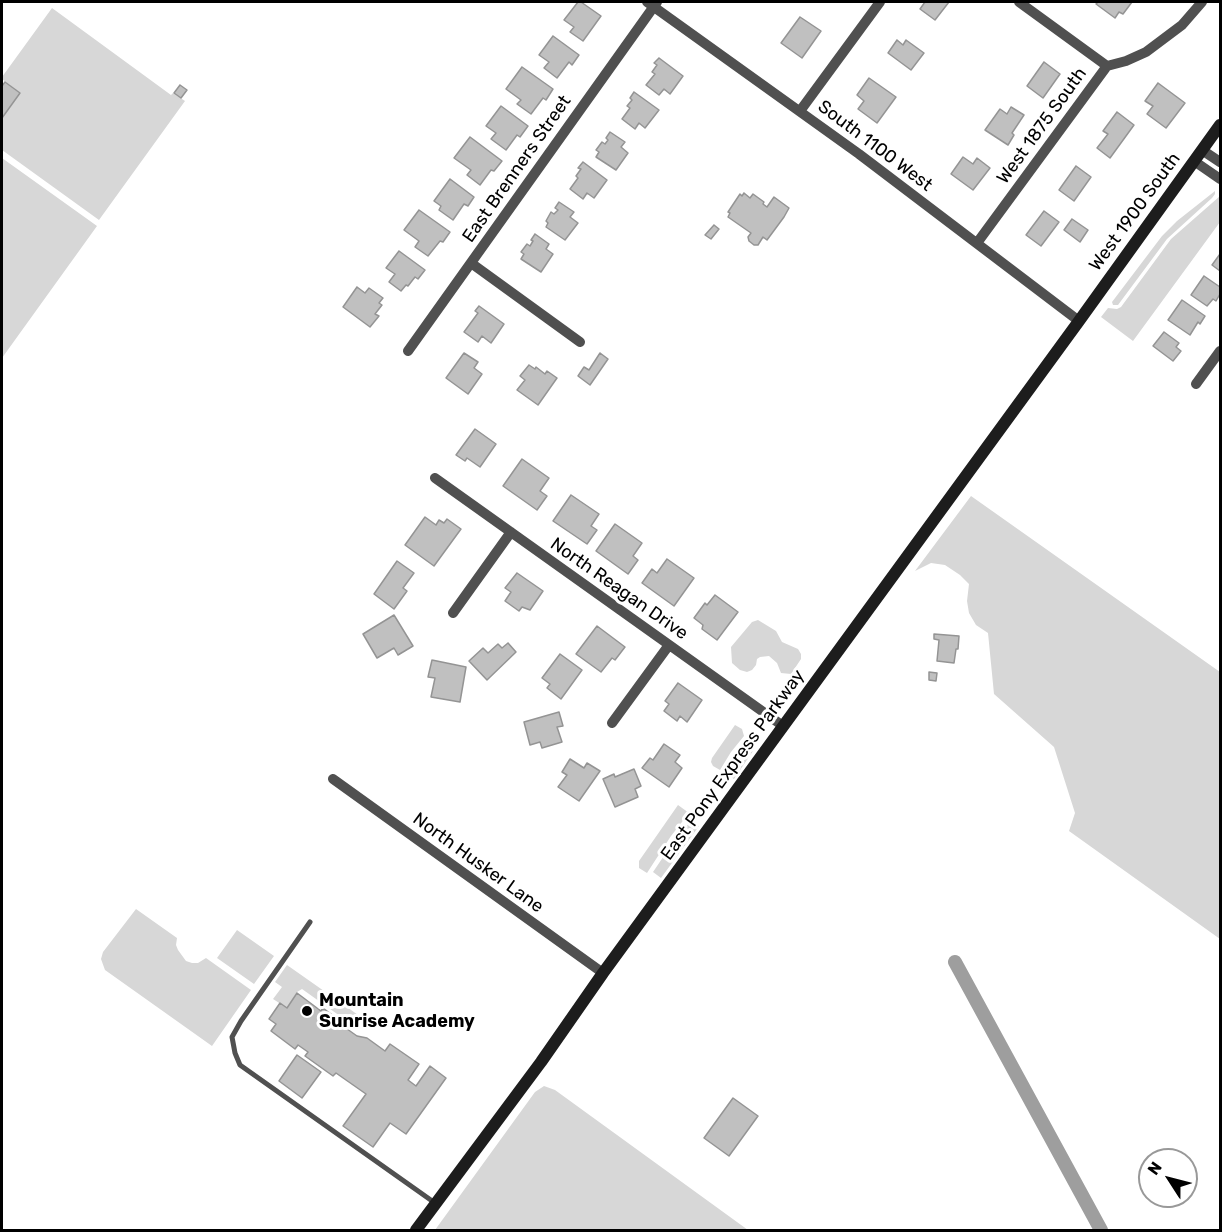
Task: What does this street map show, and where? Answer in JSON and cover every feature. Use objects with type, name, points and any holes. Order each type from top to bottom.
[{"type":"street","points":[[801,111],[880,2]]},
{"type":"street","points":[[1020,2],[1107,66]]},
{"type":"street","name":"West 1875 South","points":[[977,243],[1107,66],[1146,52],[1182,25],[1202,2]]},
{"type":"street","name":"South 1100 West","points":[[653,3],[801,111],[1079,321]]},
{"type":"street","name":"East Brenners Street","points":[[408,351],[653,3]]},
{"type":"street","name":"West 1900 South","points":[[1079,321],[1221,125]]},
{"type":"street","points":[[1202,150],[1221,162]]},
{"type":"street","points":[[1194,161],[1221,179]]},
{"type":"street","points":[[471,263],[580,342]]},
{"type":"street","name":"East Pony Express Parkway","points":[[416,1230],[1079,321]]},
{"type":"street","points":[[1196,384],[1221,351]]},
{"type":"street","name":"North Reagan Drive","points":[[435,478],[783,726]]},
{"type":"street","points":[[453,613],[511,532]]},
{"type":"street","points":[[612,723],[669,645]]},
{"type":"street","name":"North Husker Lane","points":[[333,779],[603,973]]},
{"type":"lane","points":[[310,922],[232,1037],[240,1065],[435,1203]]},
{"type":"shaded area","points":[[52,8],[171,95],[173,93],[185,101],[99,220],[2,150],[2,118],[20,93],[2,77]]},
{"type":"shaded area","points":[[2,158],[97,226],[2,358]]},
{"type":"shaded area","points":[[1215,191],[1212,198],[1167,239],[1118,305],[1113,305],[1112,302],[1162,236]]},
{"type":"shaded area","points":[[1220,196],[1220,222],[1133,341],[1101,317],[1108,308],[1121,307],[1171,239]]},
{"type":"shaded area","points":[[971,496],[1220,672],[1220,939],[1069,831],[1075,813],[1054,747],[994,694],[988,633],[976,625],[969,613],[967,601],[969,584],[945,565],[931,563],[915,571]]},
{"type":"shaded area","points":[[758,620],[776,631],[782,642],[798,649],[801,659],[791,674],[781,673],[777,663],[769,656],[757,659],[756,665],[747,672],[740,670],[732,663],[731,647],[752,622]]},
{"type":"shaded area","points":[[735,725],[742,729],[744,736],[720,770],[713,766],[712,758]]},
{"type":"shaded area","points":[[746,742],[753,751],[734,779],[725,773]]},
{"type":"shaded area","points":[[678,805],[689,813],[647,873],[639,868],[639,861]]},
{"type":"shaded area","points":[[691,821],[699,826],[661,878],[653,872]]},
{"type":"shaded area","points":[[136,909],[177,938],[176,945],[186,961],[198,963],[206,958],[251,990],[212,1046],[105,970],[101,959],[103,952]]},
{"type":"shaded area","points":[[237,930],[274,956],[254,984],[217,958]]},
{"type":"shaded area","points":[[287,965],[361,1017],[347,1021],[302,989],[297,992],[287,1008],[273,999],[282,987],[275,982]]},
{"type":"shaded area","points":[[544,1086],[555,1090],[748,1230],[435,1230],[535,1092]]},
{"type":"building","points":[[578,2],[601,16],[583,41],[570,32],[574,27],[564,20]]},
{"type":"building","points":[[925,2],[949,2],[935,20],[920,9]]},
{"type":"building","points":[[1098,2],[1132,2],[1123,14],[1119,12],[1115,18],[1096,4]]},
{"type":"building","points":[[800,17],[821,31],[802,58],[781,43]]},
{"type":"building","points":[[553,36],[579,55],[572,65],[569,62],[557,78],[544,68],[549,62],[539,55]]},
{"type":"building","points":[[897,40],[903,45],[906,40],[924,53],[911,70],[888,53]]},
{"type":"building","points":[[659,58],[683,76],[670,94],[664,89],[659,95],[646,85],[655,74],[652,72],[657,65],[654,63]]},
{"type":"building","points":[[1044,62],[1060,74],[1043,98],[1027,86]]},
{"type":"building","points":[[522,67],[553,89],[546,100],[543,98],[531,114],[517,104],[521,100],[506,89]]},
{"type":"building","points":[[869,78],[896,97],[877,123],[858,109],[864,101],[857,95]]},
{"type":"building","points":[[5,82],[20,93],[2,118],[2,86]]},
{"type":"building","points":[[1158,83],[1185,103],[1166,128],[1147,114],[1153,106],[1145,101]]},
{"type":"building","points":[[180,85],[187,90],[181,98],[174,93]]},
{"type":"building","points":[[634,92],[659,110],[645,128],[639,123],[635,129],[622,119],[630,108],[627,106]]},
{"type":"building","points":[[501,106],[528,126],[520,137],[517,135],[506,150],[491,139],[496,133],[486,126]]},
{"type":"building","points":[[1011,107],[1024,115],[1012,133],[1014,135],[1008,145],[985,130],[1000,109],[1007,114]]},
{"type":"building","points":[[1117,112],[1134,125],[1110,158],[1097,148],[1108,134],[1103,131]]},
{"type":"building","points":[[610,132],[625,142],[621,147],[628,153],[616,170],[596,157],[599,152],[596,150],[602,142],[605,144]]},
{"type":"building","points":[[470,137],[502,161],[494,171],[491,170],[480,185],[467,175],[471,170],[454,158]]},
{"type":"building","points":[[963,157],[973,164],[977,158],[990,168],[973,190],[951,174]]},
{"type":"building","points":[[583,162],[607,180],[594,198],[587,193],[583,199],[570,189],[578,178],[576,176],[581,169],[578,168]]},
{"type":"building","points":[[1076,166],[1091,177],[1074,201],[1059,190]]},
{"type":"building","points":[[450,179],[474,197],[468,206],[464,204],[453,220],[439,210],[441,206],[434,201]]},
{"type":"building","points":[[744,193],[750,198],[753,194],[767,207],[774,197],[789,208],[767,240],[763,237],[758,245],[749,241],[748,237],[751,233],[728,217],[730,213],[728,212],[740,194],[742,196]]},
{"type":"building","points":[[559,202],[574,212],[570,217],[578,223],[565,240],[546,227],[548,223],[546,221],[551,212],[554,214],[558,210],[555,208]]},
{"type":"building","points":[[419,210],[450,232],[428,256],[415,247],[419,241],[404,230]]},
{"type":"building","points":[[1044,211],[1059,222],[1041,246],[1026,235]]},
{"type":"building","points":[[1072,219],[1088,230],[1080,242],[1064,230]]},
{"type":"building","points":[[714,225],[719,229],[711,239],[705,235]]},
{"type":"building","points":[[535,234],[549,244],[546,249],[553,254],[541,272],[521,259],[524,254],[521,252],[527,244],[530,246]]},
{"type":"building","points":[[399,251],[425,270],[418,279],[415,277],[401,291],[389,282],[395,274],[386,268]]},
{"type":"building","points":[[1220,254],[1220,271],[1212,265]]},
{"type":"building","points":[[1204,276],[1220,287],[1220,294],[1216,301],[1213,299],[1207,306],[1191,295]]},
{"type":"building","points":[[357,287],[365,293],[369,288],[383,298],[379,303],[382,305],[375,314],[379,316],[370,327],[343,307]]},
{"type":"building","points":[[1182,300],[1205,316],[1190,335],[1168,320]]},
{"type":"building","points":[[479,306],[504,324],[491,343],[482,336],[478,342],[464,332],[478,313],[475,311]]},
{"type":"building","points":[[1164,332],[1179,343],[1176,347],[1181,351],[1173,361],[1153,346]]},
{"type":"building","points":[[464,353],[478,362],[474,368],[482,374],[468,394],[446,378]]},
{"type":"building","points":[[600,353],[608,359],[590,385],[578,376],[584,367],[589,370]]},
{"type":"building","points":[[529,365],[545,374],[547,371],[557,378],[538,405],[517,390],[525,380],[520,376]]},
{"type":"building","points":[[475,429],[496,444],[480,467],[467,458],[465,461],[456,455]]},
{"type":"building","points":[[522,459],[549,478],[540,491],[547,496],[537,510],[503,486]]},
{"type":"building","points":[[571,495],[599,514],[591,526],[597,530],[587,544],[553,521]]},
{"type":"building","points":[[425,517],[436,525],[439,520],[444,523],[447,519],[461,529],[434,566],[405,545]]},
{"type":"building","points":[[615,524],[642,543],[633,556],[638,560],[628,574],[596,551]]},
{"type":"building","points":[[667,559],[694,578],[674,606],[642,583],[652,569],[657,573]]},
{"type":"building","points":[[397,561],[414,573],[403,588],[407,591],[394,609],[374,594]]},
{"type":"building","points":[[517,573],[543,591],[530,610],[522,607],[519,611],[505,601],[511,592],[505,588]]},
{"type":"building","points":[[715,595],[738,612],[717,640],[702,629],[703,625],[694,618],[705,603],[707,605]]},
{"type":"building","points":[[394,615],[413,646],[398,655],[394,648],[377,658],[363,634]]},
{"type":"building","points":[[597,626],[625,647],[601,672],[576,654]]},
{"type":"building","points":[[934,634],[959,636],[954,663],[937,661],[939,640],[934,639]]},
{"type":"building","points":[[508,643],[516,652],[487,680],[469,661],[483,648],[488,653],[498,644],[502,648]]},
{"type":"building","points":[[560,654],[582,670],[561,699],[547,688],[550,684],[542,678]]},
{"type":"building","points":[[432,660],[466,667],[460,702],[431,697],[435,678],[428,677]]},
{"type":"building","points":[[929,672],[937,673],[936,681],[929,680]]},
{"type":"building","points":[[678,683],[702,700],[687,722],[680,716],[677,721],[664,711],[669,704],[665,701]]},
{"type":"building","points":[[559,712],[563,726],[557,727],[562,742],[542,748],[540,742],[530,745],[524,722]]},
{"type":"building","points":[[664,744],[680,755],[675,762],[682,768],[669,787],[642,768],[650,758],[653,760]]},
{"type":"building","points":[[570,759],[584,768],[587,763],[600,771],[579,801],[558,787],[567,775],[562,772]]},
{"type":"building","points":[[634,769],[641,786],[635,789],[638,797],[615,807],[603,779]]},
{"type":"building","points":[[297,993],[321,1011],[323,1008],[335,1017],[333,1019],[357,1036],[367,1038],[385,1051],[390,1044],[419,1064],[408,1080],[416,1086],[430,1066],[446,1078],[406,1134],[390,1123],[373,1147],[343,1126],[366,1094],[336,1073],[333,1076],[305,1056],[308,1052],[298,1045],[295,1049],[271,1031],[276,1024],[269,1019],[280,1003],[287,1008]]},
{"type":"building","points":[[297,1055],[321,1072],[302,1098],[279,1081]]},
{"type":"building","points":[[733,1098],[758,1116],[729,1156],[704,1138]]},
{"type":"waterway","points":[[955,962],[1101,1230]]},
{"type":"place","name":"Mountain Sunrise Academy","points":[[307,1011]]}]
